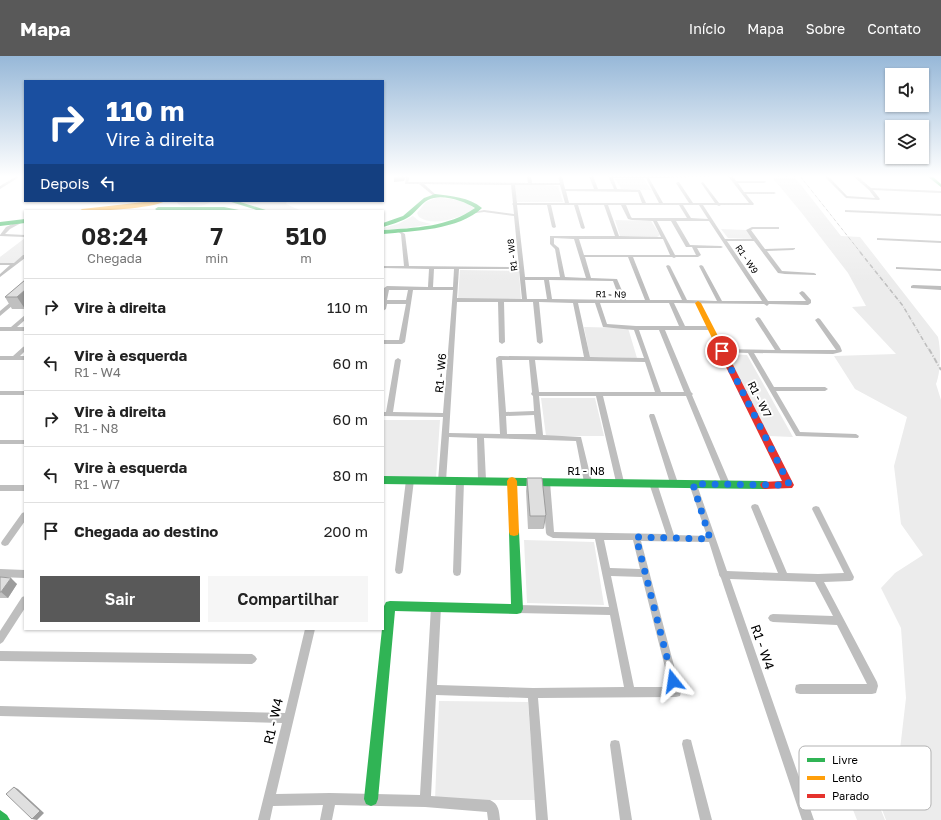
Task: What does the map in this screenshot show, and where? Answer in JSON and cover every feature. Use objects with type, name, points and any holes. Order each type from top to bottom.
[{"type":"street","points":[[384,225],[397,221],[413,212],[416,217],[421,220],[440,224]]},
{"type":"street","points":[[384,232],[403,232],[440,224],[474,212]]},
{"type":"street","points":[[489,212],[515,215]]},
{"type":"street","name":"R1 - W8","points":[[515,212],[525,301]]},
{"type":"street","points":[[551,212],[554,227]]},
{"type":"street","points":[[578,212],[583,228]]},
{"type":"street","points":[[608,212],[617,238]]},
{"type":"street","points":[[627,212],[630,219],[711,220]]},
{"type":"street","points":[[685,212],[690,220]]},
{"type":"street","name":"R1 - W9","points":[[705,212],[767,304]]},
{"type":"street","points":[[862,212],[941,215]]},
{"type":"street","points":[[0,219],[24,220]]},
{"type":"street","points":[[24,220],[1,227],[2,235],[24,236]]},
{"type":"street","points":[[655,220],[674,257]]},
{"type":"street","points":[[673,220],[687,245],[694,247],[721,247]]},
{"type":"street","points":[[777,228],[749,229],[781,272],[814,274]]},
{"type":"street","points":[[403,232],[407,267]]},
{"type":"street","points":[[576,237],[589,279]]},
{"type":"street","points":[[563,278],[557,248],[552,244],[551,238],[664,238]]},
{"type":"street","points":[[879,239],[941,242]]},
{"type":"street","points":[[725,240],[756,240]]},
{"type":"street","points":[[582,256],[698,256],[699,255],[694,247]]},
{"type":"street","points":[[764,250],[793,249]]},
{"type":"street","points":[[630,256],[648,302]]},
{"type":"street","points":[[0,276],[24,257]]},
{"type":"street","points":[[0,264],[16,264]]},
{"type":"street","points":[[668,266],[685,302]]},
{"type":"street","points":[[701,266],[721,303]]},
{"type":"street","points":[[384,267],[522,268]]},
{"type":"street","points":[[430,289],[432,267]]},
{"type":"street","name":"R1 - W6","points":[[442,480],[457,267]]},
{"type":"street","points":[[898,268],[941,270]]},
{"type":"street","points":[[522,278],[616,280],[624,302]]},
{"type":"street","points":[[546,278],[550,301]]},
{"type":"street","points":[[913,287],[941,288]]},
{"type":"street","points":[[409,302],[384,302],[387,288],[456,289]]},
{"type":"street","points":[[384,342],[402,342],[411,288]]},
{"type":"street","points":[[0,314],[24,293]]},
{"type":"street","name":"R1 - N9","points":[[455,300],[767,304],[808,303],[809,301],[802,293]]},
{"type":"street","points":[[501,301],[502,342]]},
{"type":"street","points":[[536,301],[540,342]]},
{"type":"street","points":[[575,302],[587,359]]},
{"type":"street","points":[[597,302],[605,326],[636,328],[710,328]]},
{"type":"street","points":[[671,302],[683,328]]},
{"type":"street","name":"R1 - W7","points":[[698,302],[789,485]]},
{"type":"street","points":[[12,329],[24,318]]},
{"type":"street","points":[[758,319],[779,352]]},
{"type":"street","points":[[722,351],[839,351],[818,320]]},
{"type":"street","points":[[636,328],[659,394]]},
{"type":"street","points":[[661,328],[690,394],[726,484]]},
{"type":"street","points":[[0,329],[24,329]]},
{"type":"street","points":[[15,358],[24,349]]},
{"type":"street","points":[[750,351],[798,434],[856,436]]},
{"type":"street","points":[[0,358],[24,358]]},
{"type":"street","points":[[504,436],[499,358],[647,360]]},
{"type":"street","points":[[532,358],[534,394],[540,437]]},
{"type":"street","points":[[398,360],[386,414],[447,415]]},
{"type":"street","points":[[771,389],[825,389]]},
{"type":"street","points":[[0,393],[24,393]]},
{"type":"street","points":[[534,394],[690,394]]},
{"type":"street","points":[[599,394],[620,482]]},
{"type":"street","points":[[503,414],[537,413]]},
{"type":"street","points":[[652,416],[674,483]]},
{"type":"street","points":[[446,435],[578,438],[588,482]]},
{"type":"street","points":[[480,435],[482,480]]},
{"type":"street","points":[[0,442],[24,442]]},
{"type":"street","name":"R1 - N8","points":[[384,480],[482,480],[789,485]]},
{"type":"street","points":[[399,570],[410,480]]},
{"type":"street","points":[[457,572],[460,481]]},
{"type":"street","points":[[512,481],[517,609]]},
{"type":"street","points":[[546,482],[551,535],[710,539]]},
{"type":"street","points":[[652,483],[671,538]]},
{"type":"street","name":"R1 - W4","points":[[693,484],[710,539],[799,794]]},
{"type":"street","points":[[0,488],[23,486]]},
{"type":"street","points":[[755,507],[784,577]]},
{"type":"street","points":[[723,575],[818,578],[850,577],[850,574],[816,509]]},
{"type":"street","points":[[5,544],[24,516]]},
{"type":"street","points":[[599,537],[630,693]]},
{"type":"street","points":[[431,690],[533,693],[676,692],[636,537]]},
{"type":"street","points":[[606,572],[645,573]]},
{"type":"street","points":[[0,573],[24,574]]},
{"type":"street","points":[[800,688],[873,688],[818,578]]},
{"type":"street","points":[[0,639],[24,602]]},
{"type":"street","points":[[371,800],[390,606],[614,611]]},
{"type":"street","points":[[425,802],[436,607]]},
{"type":"street","points":[[773,618],[840,620]]},
{"type":"street","name":"R1 - W4","points":[[264,820],[310,630]]},
{"type":"street","points":[[0,656],[252,659]]},
{"type":"street","points":[[533,693],[542,820]]},
{"type":"street","points":[[0,710],[288,718]]},
{"type":"street","points":[[687,744],[706,820]]},
{"type":"street","points":[[615,745],[626,820]]},
{"type":"street","points":[[326,820],[330,799]]},
{"type":"street","points":[[269,800],[371,800],[490,806],[494,813],[494,820]]},
{"type":"street","name":"R1 - W4","points":[[805,810],[808,820]]},
{"type":"shaded area","points":[[418,212],[470,212],[454,218],[439,221],[425,220],[419,217],[417,213]]},
{"type":"shaded area","points":[[801,212],[822,212],[841,236],[860,237],[938,337],[940,360],[936,384],[941,400],[941,820],[886,820],[882,810],[931,810],[931,746],[900,746],[906,698],[901,628],[881,588],[895,573],[923,555],[901,524],[894,466],[907,417],[855,389],[834,356],[896,354],[852,307],[866,306],[848,273]]},
{"type":"shaded area","points":[[413,216],[419,221],[431,224],[384,230],[384,228],[398,224]]},
{"type":"shaded area","points":[[615,220],[651,221],[660,235],[657,237],[620,236]]},
{"type":"shaded area","points":[[721,229],[746,230],[752,239],[728,238]]},
{"type":"shaded area","points":[[24,239],[24,256],[15,263],[0,263],[0,257]]},
{"type":"shaded area","points":[[460,270],[519,271],[521,300],[458,299]]},
{"type":"shaded area","points":[[584,327],[628,328],[637,358],[590,357]]},
{"type":"shaded area","points":[[727,354],[747,355],[793,437],[769,436]]},
{"type":"shaded area","points":[[541,398],[595,398],[604,436],[546,436]]},
{"type":"shaded area","points":[[384,420],[440,420],[436,478],[384,478]]},
{"type":"shaded area","points":[[524,540],[594,542],[604,605],[527,603]]},
{"type":"shaded area","points":[[439,701],[528,702],[535,800],[435,800]]},
{"type":"shaded area","points":[[853,810],[881,810],[885,820],[857,820]]},
{"type":"building","points":[[24,281],[24,291],[17,297],[5,297]]},
{"type":"building","points":[[527,478],[542,478],[545,516],[530,516]]},
{"type":"building","points":[[0,577],[11,578],[1,592],[0,592]]},
{"type":"building","points":[[14,787],[40,811],[32,819],[6,794]]},
{"type":"railway","points":[[828,212],[861,253]]},
{"type":"railway","points":[[860,252],[903,306],[929,350]]},
{"type":"railway","points":[[929,349],[941,370]]},
{"type":"traffic: fast","points":[[384,225],[405,217],[411,212]]},
{"type":"traffic: fast","points":[[384,232],[420,229],[434,226],[459,219],[474,212]]},
{"type":"traffic: fast","points":[[0,224],[24,221]]},
{"type":"traffic: fast","points":[[384,480],[765,485]]},
{"type":"traffic: fast","points":[[371,799],[390,606],[517,609],[514,532]]},
{"type":"traffic: slow","points":[[698,303],[730,367]]},
{"type":"traffic: slow","points":[[512,481],[514,532]]},
{"type":"traffic: jam","points":[[730,367],[789,485],[765,485]]},
{"type":"route","points":[[673,681],[636,537],[710,539],[693,484],[789,485],[722,351]]}]
